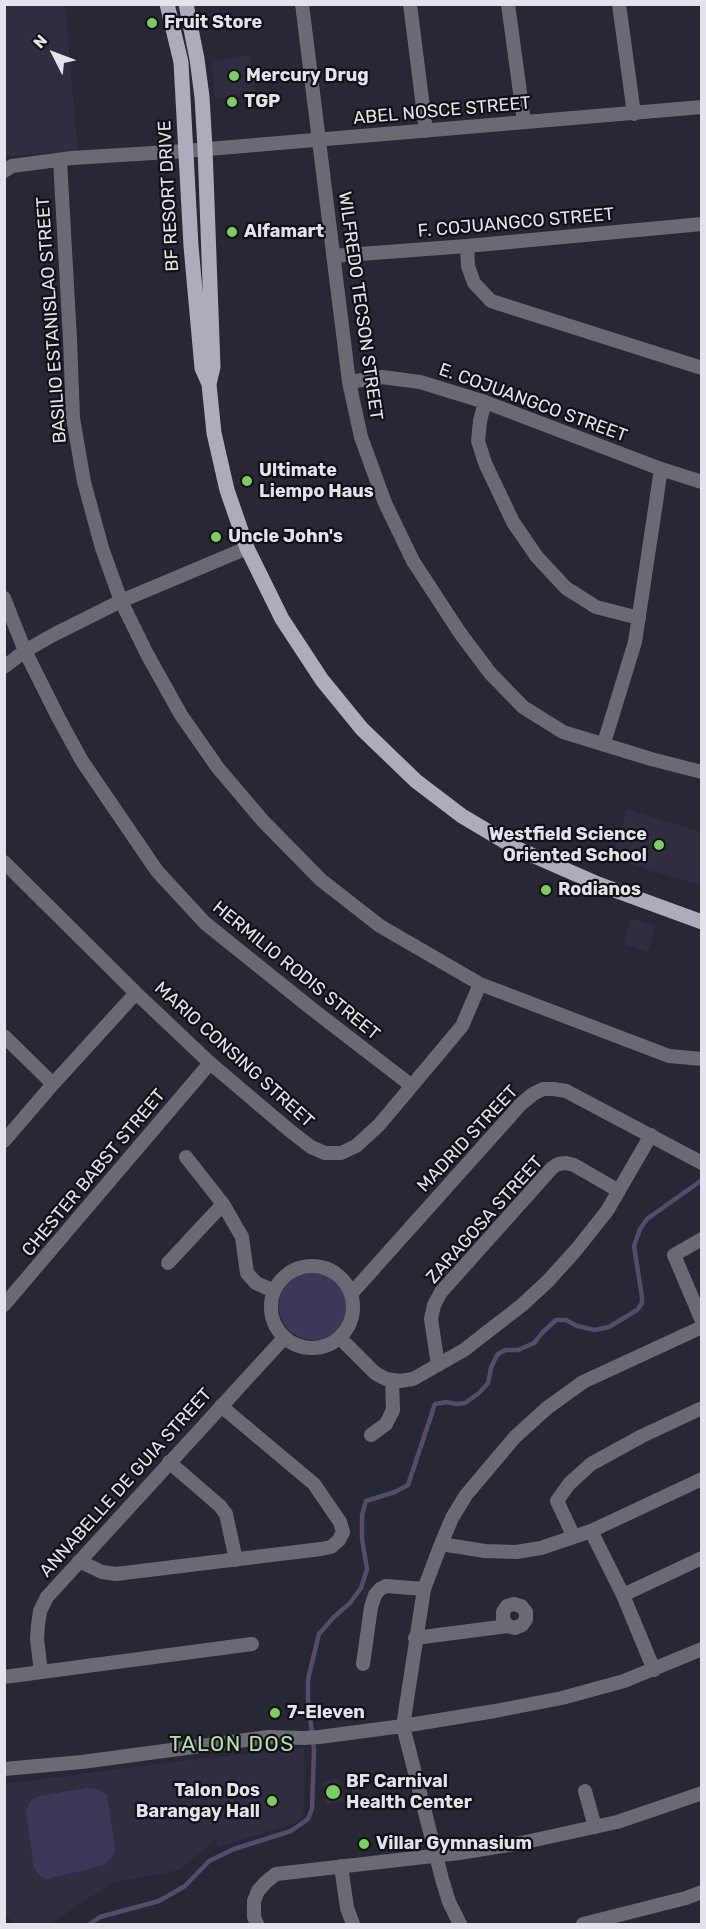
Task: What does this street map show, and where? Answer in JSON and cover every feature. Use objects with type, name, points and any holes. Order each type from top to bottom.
[{"type":"main road","name":"BF RESORT DRIVE","points":[[167,4],[181,62],[185,151],[200,352],[202,368],[209,384],[214,433],[227,490],[247,548],[282,619],[322,680],[362,729],[416,781],[462,816],[516,848],[598,884],[702,922]]},
{"type":"main road","name":"BF RESORT DRIVE","points":[[186,4],[202,98],[213,367],[209,384]]},
{"type":"street","points":[[302,4],[318,140]]},
{"type":"street","points":[[410,4],[426,131]]},
{"type":"street","points":[[508,4],[524,122]]},
{"type":"street","points":[[619,4],[634,114]]},
{"type":"street","name":"ABEL NOSCE STREET","points":[[185,151],[702,107]]},
{"type":"street","name":"WILFREDO TECSON STREET","points":[[318,140],[350,382],[361,437],[385,502],[413,561],[460,633],[490,673],[523,707],[563,732],[702,772]]},
{"type":"street","points":[[4,171],[12,166],[60,160],[185,151]]},
{"type":"street","name":"BASILIO ESTANISLAO STREET","points":[[60,160],[73,418],[84,482],[102,548],[121,601],[181,715],[218,768],[263,821],[321,880],[380,926],[480,984],[669,1056],[702,1059]]},
{"type":"street","name":"F. COJUANGCO STREET","points":[[333,256],[702,224]]},
{"type":"street","points":[[467,246],[468,266],[474,283],[491,301],[702,368]]},
{"type":"street","name":"E. COJUANGCO STREET","points":[[350,382],[382,377],[420,382],[485,402],[661,469],[702,482]]},
{"type":"street","points":[[485,402],[478,441],[485,464],[513,522],[537,557],[566,588],[596,607],[639,618]]},
{"type":"street","points":[[604,743],[635,642],[661,469]]},
{"type":"street","points":[[4,667],[53,634],[121,601],[247,548]]},
{"type":"street","name":"HERMILIO RODIS STREET","points":[[4,598],[25,651],[82,761],[157,871],[205,923],[312,1010],[412,1086]]},
{"type":"street","name":"MARIO CONSING STREET","points":[[4,862],[210,1063],[289,1130],[311,1147],[326,1153],[341,1153],[356,1146],[379,1125],[462,1026],[480,984]]},
{"type":"street","points":[[4,1141],[136,993]]},
{"type":"street","points":[[4,1036],[53,1084]]},
{"type":"street","name":"CHESTER BABST STREET","points":[[4,1305],[210,1063]]},
{"type":"street","name":"MADRID STREET","points":[[351,1294],[521,1104],[543,1089],[566,1091],[702,1162]]},
{"type":"street","points":[[340,1338],[375,1373],[386,1379],[400,1381],[413,1379],[464,1350],[491,1331],[548,1281],[607,1210],[651,1135]]},
{"type":"street","points":[[186,1157],[223,1204],[242,1237],[247,1273],[256,1283],[274,1292]]},
{"type":"street","name":"ZARAGOSA STREET","points":[[438,1365],[431,1319],[434,1305],[441,1292],[552,1168],[558,1164],[574,1165],[619,1191]]},
{"type":"street","points":[[168,1263],[223,1204]]},
{"type":"street","points":[[702,1239],[675,1255],[702,1321]]},
{"type":"street","points":[[306,1266],[321,1266],[334,1272],[344,1281],[351,1294],[354,1305],[348,1329],[340,1338],[327,1346],[312,1349],[296,1346],[284,1338],[276,1328],[271,1304],[274,1292],[281,1280],[293,1271],[306,1266]]},
{"type":"street","points":[[460,1924],[449,1902],[403,1726],[424,1589],[441,1544],[452,1518],[466,1495],[515,1437],[547,1408],[583,1382],[702,1327]]},
{"type":"street","name":"ANNABELLE DE GUIA STREET","points":[[41,1672],[37,1639],[40,1611],[47,1597],[284,1338]]},
{"type":"street","points":[[371,1436],[386,1424],[393,1410],[392,1380]]},
{"type":"street","points":[[79,1561],[102,1572],[116,1574],[331,1547],[339,1540],[343,1532],[340,1522],[314,1484],[221,1406]]},
{"type":"street","points":[[574,1538],[557,1501],[569,1484],[591,1464],[642,1436],[702,1408]]},
{"type":"street","points":[[170,1462],[226,1514],[236,1560]]},
{"type":"street","points":[[441,1544],[485,1551],[516,1552],[541,1548],[591,1531],[702,1479]]},
{"type":"street","points":[[591,1531],[622,1595],[654,1670]]},
{"type":"street","points":[[622,1595],[702,1558]]},
{"type":"street","points":[[363,1664],[371,1607],[375,1595],[387,1586],[424,1589]]},
{"type":"street","points":[[415,1638],[508,1626]]},
{"type":"street","points":[[4,1677],[252,1644]]},
{"type":"street","points":[[4,1769],[82,1762],[268,1737],[313,1737],[403,1726],[562,1698],[624,1681],[702,1649]]},
{"type":"street","points":[[585,1791],[595,1827]]},
{"type":"street","points":[[257,1924],[254,1901],[266,1882],[276,1874],[436,1856],[521,1843],[616,1822],[702,1793]]},
{"type":"street","points":[[341,1866],[347,1908],[352,1924]]},
{"type":"street","points":[[592,1924],[702,1892]]},
{"type":"shaded area","points":[[5,4],[65,5],[78,151],[5,158]]},
{"type":"shaded area","name":"Mercury Drug","points":[[250,55],[256,91],[215,99],[212,62]]},
{"type":"shaded area","name":"Westfield Science Oriented School","points":[[627,809],[701,832],[701,886],[612,858]]},
{"type":"shaded area","points":[[631,918],[656,926],[648,952],[624,944]]},
{"type":"shaded area","points":[[313,1272],[326,1275],[337,1282],[344,1293],[347,1306],[344,1319],[337,1330],[326,1337],[313,1340],[300,1337],[289,1330],[282,1319],[279,1306],[282,1293],[289,1282],[300,1275]]},
{"type":"shaded area","points":[[304,1748],[304,1807],[302,1817],[295,1823],[219,1847],[216,1839],[180,1870],[112,1883],[50,1924],[16,1924],[5,1915],[4,1784],[204,1758]]},
{"type":"shaded area","name":"BF Carnival Health Center","points":[[339,1778],[344,1801],[326,1805],[322,1782]]},
{"type":"shaded area","points":[[87,1788],[97,1789],[107,1795],[115,1847],[114,1854],[105,1865],[47,1879],[41,1877],[34,1868],[26,1812],[30,1802],[38,1796]]},
{"type":"waterway","points":[[90,1924],[100,1917],[159,1901],[185,1886],[209,1861],[234,1849],[291,1831],[308,1819],[312,1809],[314,1750],[308,1679],[319,1634],[350,1603],[361,1588],[367,1569],[362,1539],[362,1515],[366,1501],[395,1492],[408,1485],[435,1404],[465,1403],[479,1393],[488,1383],[497,1355],[505,1350],[518,1350],[534,1343],[556,1320],[566,1320],[577,1326],[595,1330],[609,1327],[637,1310],[642,1303],[642,1297],[634,1246],[640,1229],[647,1219],[702,1180]]},
{"type":"place","name":"Fruit Store","points":[[152,23]]},
{"type":"place","name":"Mercury Drug","points":[[234,76]]},
{"type":"place","name":"TGP","points":[[232,102]]},
{"type":"place","name":"Alfamart","points":[[232,232]]},
{"type":"place","name":"Ultimate Liempo Haus","points":[[247,481]]},
{"type":"place","name":"Uncle John's","points":[[216,537]]},
{"type":"place","name":"Westfield Science Oriented School","points":[[659,845]]},
{"type":"place","name":"Rodianos","points":[[546,890]]},
{"type":"place","name":"7-Eleven","points":[[275,1713]]},
{"type":"place","name":"BF Carnival Health Center","points":[[333,1792]]},
{"type":"place","name":"Talon Dos Barangay Hall","points":[[272,1801]]},
{"type":"place","name":"Villar Gymnasium","points":[[364,1844]]},
{"type":"district","name":"TALON DOS","points":[[232,1745]]}]
